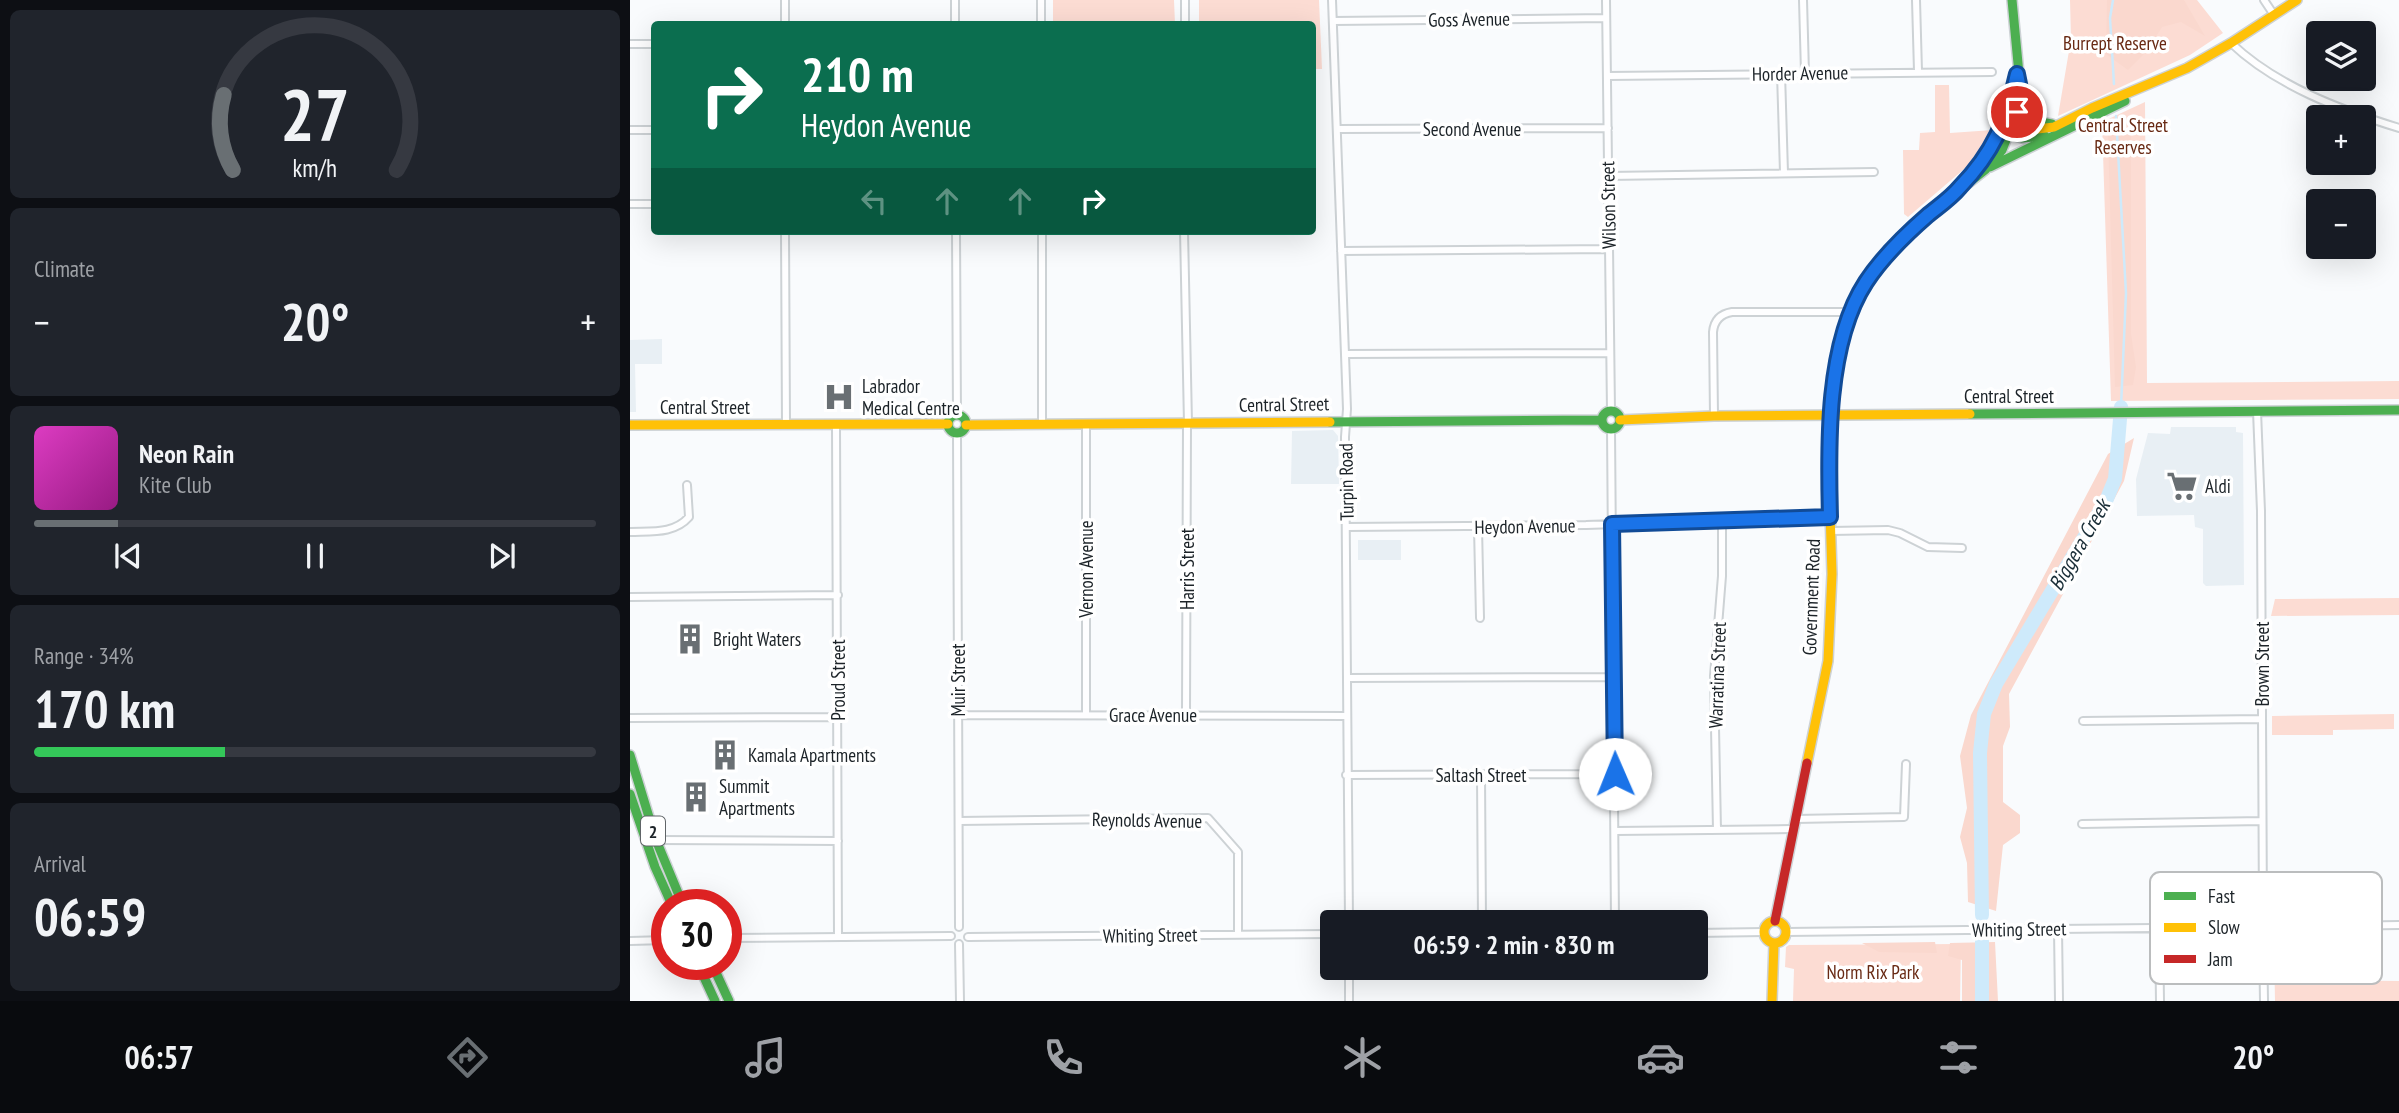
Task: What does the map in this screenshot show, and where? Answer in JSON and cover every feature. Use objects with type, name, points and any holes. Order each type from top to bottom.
[{"type":"main road","points":[[2012,0],[2017,74],[2026,110],[2043,124],[2065,125]]},
{"type":"main road","name":"Government Road","points":[[2006,128],[2022,138],[2036,138],[2128,99],[2231,43],[2297,0]]},
{"type":"main road","points":[[2006,128],[2017,74]]},
{"type":"main road","points":[[2006,128],[2021,94]]},
{"type":"main road","name":"Government Road","points":[[1775,921],[1828,660],[1832,574],[1828,447],[1842,340],[1850,312],[1864,285],[1887,254],[1959,188],[1985,170],[2065,125]]},
{"type":"main road","name":"Government Road","points":[[1985,170],[2002,150],[2006,128]]},
{"type":"main road","name":"Government Road","points":[[1959,188],[2006,128]]},
{"type":"main road","name":"Central Street","points":[[1620,420],[1714,416],[2399,410]]},
{"type":"main road","points":[[1611,411],[1616,412],[1620,420],[1616,427],[1611,429],[1604,425],[1602,420],[1604,415],[1611,411]]},
{"type":"main road","points":[[957,415],[962,417],[966,425],[963,431],[957,433],[950,430],[948,424],[950,419],[957,415]]},
{"type":"main road","name":"Central Street","points":[[966,425],[1602,420]]},
{"type":"main road","name":"Central Street","points":[[630,425],[948,424]]},
{"type":"main road","name":"2","points":[[630,755],[656,840],[676,889]]},
{"type":"main road","name":"2","points":[[630,794],[664,889]]},
{"type":"main road","points":[[1775,921],[1782,923],[1786,932],[1781,941],[1774,943],[1767,939],[1764,932],[1767,924],[1775,921]]},
{"type":"main road","points":[[1772,1001],[1774,943]]},
{"type":"main road","points":[[705,980],[715,1001]]},
{"type":"main road","points":[[719,980],[729,1001]]},
{"type":"street","points":[[785,0],[785,21]]},
{"type":"street","points":[[955,0],[955,21]]},
{"type":"street","points":[[1041,0],[1041,21]]},
{"type":"street","points":[[1185,0],[1185,21]]},
{"type":"street","name":"Turpin Road","points":[[1332,0],[1345,354],[1349,910]]},
{"type":"street","name":"Wilson Street","points":[[1606,0],[1611,411]]},
{"type":"street","points":[[1803,0],[1805,73]]},
{"type":"street","points":[[1916,0],[1918,71]]},
{"type":"street","points":[[2264,0],[2274,15]]},
{"type":"street","name":"Goss Avenue","points":[[1332,21],[1606,18]]},
{"type":"street","points":[[2231,43],[2246,58],[2325,101],[2399,128]]},
{"type":"street","points":[[630,44],[651,44]]},
{"type":"street","name":"Horder Avenue","points":[[1607,76],[1992,72]]},
{"type":"street","points":[[1781,73],[1784,173]]},
{"type":"street","name":"Second Avenue","points":[[1337,129],[1608,128]]},
{"type":"street","points":[[630,130],[651,130]]},
{"type":"street","points":[[1608,176],[1874,172]]},
{"type":"street","points":[[630,204],[651,204]]},
{"type":"street","points":[[785,235],[786,424]]},
{"type":"street","points":[[956,235],[957,415]]},
{"type":"street","points":[[1042,235],[1042,424]]},
{"type":"street","name":"Harris Street","points":[[1184,235],[1187,423],[1186,716]]},
{"type":"street","points":[[1341,251],[1609,249]]},
{"type":"street","points":[[1714,416],[1713,332],[1720,317],[1732,312],[1850,312]]},
{"type":"street","points":[[1345,354],[1610,353]]},
{"type":"street","name":"Brown Street","points":[[2257,411],[2261,511],[2263,872]]},
{"type":"street","name":"Vernon Avenue","points":[[1086,424],[1086,715]]},
{"type":"street","name":"Proud Street","points":[[836,425],[838,936]]},
{"type":"street","points":[[1611,429],[1615,910]]},
{"type":"street","name":"Muir Street","points":[[957,433],[959,927]]},
{"type":"street","points":[[630,532],[662,531],[682,526],[690,517],[687,485]]},
{"type":"street","name":"Heydon Avenue","points":[[1346,527],[1478,527],[1830,517]]},
{"type":"street","name":"Warratina Street","points":[[1717,830],[1714,676],[1722,576],[1722,521]]},
{"type":"street","points":[[1478,527],[1480,618]]},
{"type":"street","points":[[1831,531],[1888,530],[1928,547],[1962,548]]},
{"type":"street","points":[[630,597],[838,594]]},
{"type":"street","points":[[1347,678],[1614,677]]},
{"type":"street","name":"Grace Avenue","points":[[958,715],[1347,716]]},
{"type":"street","points":[[630,718],[838,717]]},
{"type":"street","points":[[2083,721],[2262,719]]},
{"type":"street","points":[[1615,831],[1717,830],[1904,817],[1906,764]]},
{"type":"street","name":"Saltash Street","points":[[1346,775],[1615,774]]},
{"type":"street","points":[[1481,775],[1482,910]]},
{"type":"street","name":"Reynolds Avenue","points":[[959,821],[1208,818],[1238,852],[1238,934]]},
{"type":"street","points":[[2082,824],[2262,821]]},
{"type":"street","points":[[656,840],[838,841]]},
{"type":"street","points":[[959,927],[966,931],[968,937],[964,943],[959,944],[953,941],[951,936],[954,929],[959,927]]},
{"type":"street","name":"Whiting Street","points":[[1786,932],[2150,928]]},
{"type":"street","points":[[2058,929],[2059,1001]]},
{"type":"street","points":[[1708,933],[1764,932]]},
{"type":"street","name":"Whiting Street","points":[[968,937],[1320,934]]},
{"type":"street","points":[[742,938],[951,936]]},
{"type":"street","points":[[630,941],[651,940]]},
{"type":"street","points":[[959,944],[960,1001]]},
{"type":"street","points":[[1349,980],[1349,1001]]},
{"type":"shaded area","points":[[662,339],[662,364],[635,364],[636,412],[630,412],[630,340]]},
{"type":"shaded area","points":[[2171,427],[2236,427],[2236,432],[2243,433],[2244,585],[2206,586],[2203,583],[2203,529],[2195,527],[2194,515],[2137,516],[2136,479],[2148,433],[2170,434]]},
{"type":"shaded area","points":[[1333,430],[1338,436],[1339,484],[1291,484],[1292,431]]},
{"type":"shaded area","points":[[1358,540],[1401,540],[1401,560],[1358,560]]},
{"type":"green space","points":[[1053,0],[1174,0],[1175,21],[1053,21]]},
{"type":"green space","points":[[1199,0],[1319,0],[1322,69],[1316,69],[1316,21],[1199,21]]},
{"type":"green space","name":"Burrept Reserve","points":[[2070,0],[2197,0],[2223,33],[2190,55],[2058,116],[2071,39]]},
{"type":"green space","points":[[2107,0],[2184,0],[2205,36],[2181,22],[2162,27],[2147,51],[2128,70],[2106,54]]},
{"type":"green space","points":[[1935,85],[1949,85],[1950,133],[1993,130],[1971,163],[1908,217],[1904,214],[1903,150],[1919,150],[1920,133],[1935,132]]},
{"type":"green space","name":"Central Street Reserves","points":[[2145,102],[2147,383],[2399,381],[2399,399],[2111,401],[2102,122]]},
{"type":"green space","points":[[2124,131],[2131,135],[2131,334],[2136,367],[2133,385],[2115,387],[2108,133]]},
{"type":"green space","points":[[2134,438],[2124,481],[2009,694],[2010,727],[2003,746],[2003,802],[2020,815],[2020,833],[2003,845],[1996,911],[1968,902],[1967,863],[1960,837],[1967,808],[1960,756],[1971,715],[2108,454]]},
{"type":"green space","points":[[2399,598],[2399,615],[2271,616],[2275,599]]},
{"type":"green space","points":[[2394,714],[2394,729],[2333,730],[2333,735],[2272,735],[2272,716]]},
{"type":"green space","points":[[1935,942],[1937,953],[1879,952],[1862,943]]},
{"type":"green space","points":[[1995,942],[1998,1001],[1962,1001],[1962,960],[1948,956],[1950,943]]},
{"type":"green space","name":"Norm Rix Park","points":[[1961,944],[1960,1001],[1793,1001],[1794,969],[1785,967],[1786,947],[1789,945]]},
{"type":"green space","points":[[2382,981],[2399,981],[2399,1001],[2275,1001],[2275,984],[2382,984]]},
{"type":"waterway","name":"Biggera Creek","points":[[2113,0],[2110,18],[2114,84]]},
{"type":"waterway","name":"Biggera Creek","points":[[2116,116],[2126,293],[2121,407]]},
{"type":"waterway","name":"Biggera Creek","points":[[1982,915],[1980,753],[1984,714],[1996,684],[2106,501],[2115,479],[2121,407]]},
{"type":"waterway","name":"Biggera Creek","points":[[1982,941],[1982,1001]]},
{"type":"traffic: fast","points":[[1830,425],[1842,340],[1853,306],[1864,285],[1887,254],[1929,214],[1985,170],[2002,150],[2021,95],[2012,0]]},
{"type":"traffic: fast","points":[[1967,179],[1998,132],[2016,80]]},
{"type":"traffic: fast","points":[[2021,96],[2032,115],[2040,121],[2052,124]]},
{"type":"traffic: fast","points":[[1990,167],[2125,101]]},
{"type":"traffic: fast","points":[[2004,132],[2022,138],[2045,136]]},
{"type":"traffic: fast","points":[[1970,414],[2399,410]]},
{"type":"traffic: fast","points":[[1611,411],[1617,414],[1620,420],[1617,426],[1611,429],[1605,426],[1602,420],[1605,414],[1611,411]]},
{"type":"traffic: fast","points":[[957,415],[963,418],[966,424],[963,430],[957,433],[951,430],[948,424],[951,418],[957,415]]},
{"type":"traffic: fast","points":[[1330,422],[1602,420]]},
{"type":"traffic: fast","points":[[630,755],[656,840],[676,889]]},
{"type":"traffic: fast","points":[[630,794],[665,889]]},
{"type":"traffic: fast","points":[[705,980],[715,1001]]},
{"type":"traffic: fast","points":[[719,980],[729,1001]]},
{"type":"traffic: slow","points":[[2004,123],[2029,130],[2054,127],[2187,68],[2297,0]]},
{"type":"traffic: slow","points":[[1620,420],[1714,416],[1970,414]]},
{"type":"traffic: slow","points":[[966,425],[1330,422]]},
{"type":"traffic: slow","points":[[630,425],[948,424]]},
{"type":"traffic: slow","points":[[1807,763],[1828,661],[1832,574],[1828,447],[1830,425]]},
{"type":"traffic: slow","points":[[1775,921],[1783,924],[1786,932],[1783,940],[1775,943],[1767,940],[1764,932],[1767,924],[1775,921]]},
{"type":"traffic: slow","points":[[1772,1001],[1774,943]]},
{"type":"traffic: jam","points":[[1775,921],[1807,763]]},
{"type":"place","name":"Labrador Medical Centre","points":[[839,397]]},
{"type":"place","name":"Aldi","points":[[2182,486]]},
{"type":"place","name":"Bright Waters","points":[[690,639]]},
{"type":"place","name":"Kamala Apartments","points":[[725,755]]},
{"type":"place","name":"Summit Apartments","points":[[696,797]]},
{"type":"route","points":[[1615,774],[1612,524],[1830,517],[1830,416],[1842,340],[1850,312],[1864,285],[1887,254],[1959,188],[1992,147],[2004,123],[2017,74],[2021,94],[2017,112]]}]
